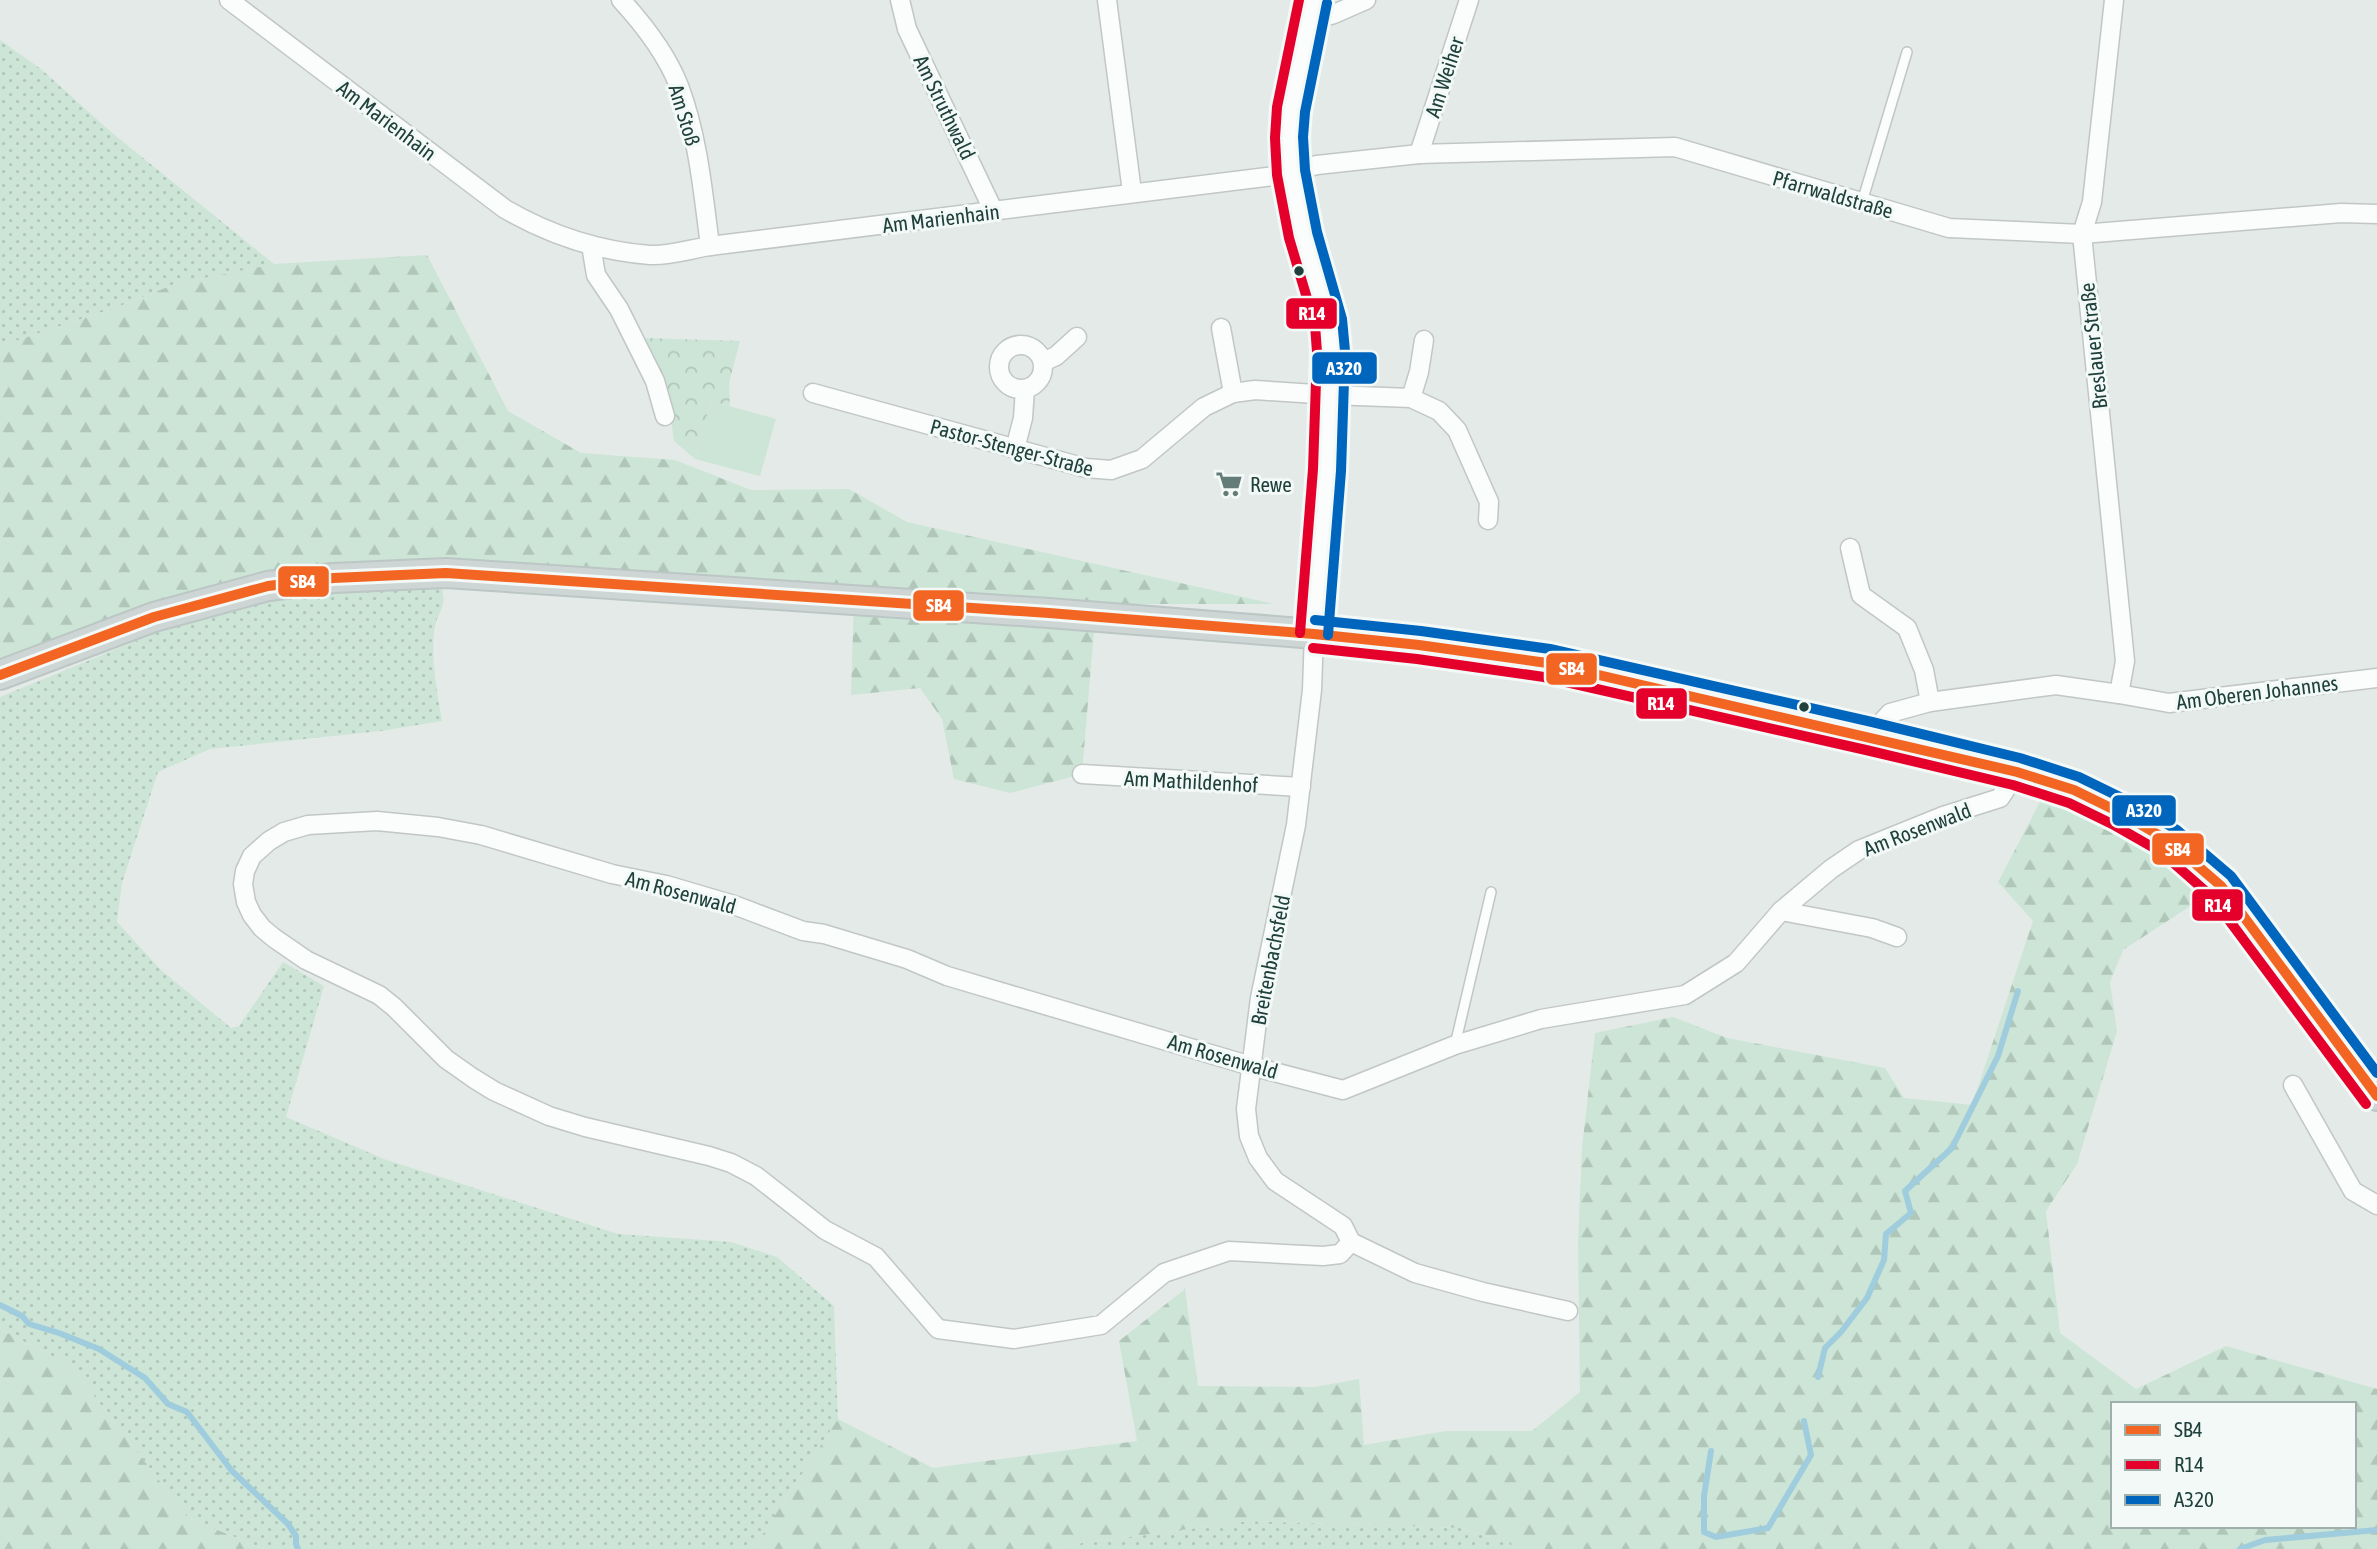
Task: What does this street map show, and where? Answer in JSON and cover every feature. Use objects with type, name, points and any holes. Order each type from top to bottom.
[{"type":"main road","points":[[1311,10],[1291,110],[1289,137],[1303,235],[1329,323],[1331,352],[1331,396],[1314,634]]},
{"type":"main road","points":[[0,675],[154,617],[220,598],[268,586],[408,573],[561,579],[1049,613],[1314,634],[1547,663],[2017,772],[2074,790],[2119,811],[2169,841],[2221,886],[2377,1096]]},
{"type":"street","name":"Am Marienhain","points":[[229,0],[505,209],[535,227],[561,238],[652,255],[1292,172]]},
{"type":"street","name":"Am Stoß","points":[[621,0],[643,25],[678,85],[698,154],[710,246]]},
{"type":"street","name":"Am Struthwald","points":[[900,0],[907,29],[994,212]]},
{"type":"street","points":[[1107,0],[1132,192]]},
{"type":"street","points":[[1311,10],[1334,14],[1366,0]]},
{"type":"street","name":"Am Weiher","points":[[1419,154],[1469,0]]},
{"type":"street","name":"Breslauer Straße","points":[[2114,0],[2092,202],[2082,234],[2125,661],[2119,694]]},
{"type":"street","name":"Pfarrwaldstraße","points":[[1292,172],[1317,165],[1419,154],[1675,147],[1949,228],[2082,234],[2341,213],[2377,214]]},
{"type":"street","points":[[591,245],[596,275],[619,309],[655,381],[665,416]]},
{"type":"street","points":[[1221,328],[1233,393]]},
{"type":"street","points":[[1043,362],[1056,356],[1077,337]]},
{"type":"street","points":[[1424,340],[1419,372],[1411,397],[1439,411],[1457,430],[1489,502],[1489,520]]},
{"type":"street","points":[[1023,345],[1036,350],[1043,362],[1042,376],[1025,389],[1011,386],[1001,376],[1000,361],[1004,354],[1016,346],[1023,345]]},
{"type":"street","points":[[1015,449],[1023,418],[1025,389]]},
{"type":"street","name":"Pastor-Stenger-Straße","points":[[813,393],[1086,468],[1111,470],[1142,459],[1204,407],[1233,393],[1255,390],[1331,396],[1411,397]]},
{"type":"street","points":[[1850,548],[1861,595],[1907,628],[1924,670],[1930,702]]},
{"type":"street","name":"Breitenbachsfeld","points":[[1314,634],[1312,690],[1296,825],[1260,998],[1251,1066],[1246,1109],[1249,1136],[1258,1158],[1275,1181],[1343,1226],[1351,1242],[1415,1273],[1483,1293],[1568,1311]]},
{"type":"street","name":"Am Oberen Johannes","points":[[1869,736],[1890,713],[1930,702],[2056,685],[2169,704],[2377,678]]},
{"type":"street","name":"Am Rosenwald","points":[[1351,1242],[1340,1254],[1322,1256],[1229,1251],[1164,1273],[1101,1325],[1014,1339],[938,1329],[876,1257],[825,1230],[764,1182],[731,1163],[549,1116],[472,1079],[446,1059],[379,995],[288,949],[262,928],[246,902],[243,884],[245,870],[252,856],[269,841],[284,832],[320,824],[404,822],[481,835],[612,874],[655,882],[803,931],[824,934],[907,958],[947,976],[1251,1066],[1343,1090],[1455,1045],[1541,1019],[1685,995],[1736,963],[1781,911],[1831,869],[1859,850],[1943,816],[2000,798],[2017,772]]},
{"type":"street","name":"Am Mathildenhof","points":[[1082,774],[1301,788]]},
{"type":"street","points":[[1781,911],[1872,928],[1897,937]]},
{"type":"street","points":[[2293,1085],[2353,1191],[2377,1205]]},
{"type":"lane","points":[[1862,202],[1907,52]]},
{"type":"lane","points":[[1455,1045],[1491,892]]},
{"type":"green space","points":[[0,40],[41,69],[111,132],[274,264],[175,284],[118,307],[0,346]]},
{"type":"green space","points":[[427,255],[508,411],[581,453],[675,460],[751,490],[849,489],[907,522],[1274,604],[1092,604],[300,573],[0,664],[0,346],[118,307],[175,284],[274,264]]},
{"type":"green space","points":[[642,338],[740,341],[729,383],[730,406],[711,401],[695,459],[674,441],[669,405]]},
{"type":"green space","points":[[711,401],[776,419],[760,476],[695,459]]},
{"type":"green space","points":[[441,584],[443,605],[435,625],[433,654],[442,721],[381,731],[210,749],[158,772],[122,883],[117,922],[161,970],[231,1028],[239,1026],[283,962],[324,986],[286,1117],[384,1159],[618,1234],[731,1242],[777,1257],[834,1306],[838,1419],[753,1549],[264,1549],[188,1518],[71,1366],[0,1329],[0,697],[158,632],[309,591]]},
{"type":"green space","points":[[854,601],[1095,618],[1082,774],[1010,793],[954,779],[942,719],[920,688],[851,695]]},
{"type":"green space","points":[[2040,802],[2119,812],[2221,886],[2123,950],[2110,982],[2117,1031],[2077,1164],[2046,1211],[2060,1333],[2136,1389],[2226,1346],[2377,1389],[2377,1549],[1523,1549],[1463,1528],[1249,1521],[1075,1544],[1056,1549],[753,1549],[838,1419],[933,1468],[1137,1441],[1119,1341],[1185,1289],[1198,1386],[1315,1387],[1359,1379],[1364,1445],[1446,1431],[1532,1431],[1580,1392],[1578,1242],[1582,1148],[1595,1033],[1673,1017],[1727,1038],[1885,1068],[1904,1098],[1972,1105],[2033,921],[1998,882]]},
{"type":"green space","points":[[0,1329],[71,1366],[188,1518],[264,1549],[0,1549]]},
{"type":"green space","points":[[1249,1521],[1463,1528],[1523,1549],[1056,1549],[1075,1544]]},
{"type":"waterway","points":[[1818,1377],[1825,1348],[1867,1298],[1884,1260],[1886,1234],[1911,1213],[1905,1191],[1952,1148],[1998,1056],[2018,991]]},
{"type":"waterway","points":[[0,1305],[22,1316],[29,1324],[99,1349],[145,1378],[168,1404],[187,1412],[232,1471],[288,1524],[296,1536],[298,1549]]},
{"type":"waterway","points":[[1711,1451],[1704,1496],[1704,1532],[1716,1537],[1768,1528],[1811,1455],[1804,1421]]},
{"type":"waterway","points":[[2240,1549],[2265,1540],[2377,1530]]},
{"type":"transit line","name":"R14","points":[[1299,0],[1277,107],[1275,138],[1277,175],[1289,238],[1315,325],[1317,352],[1313,469],[1300,633]]},
{"type":"transit line","name":"A320","points":[[1327,3],[1305,112],[1303,137],[1305,170],[1317,232],[1342,319],[1345,351],[1341,471],[1328,635]]},
{"type":"transit line","name":"SB4","points":[[0,675],[154,617],[268,586],[333,578],[446,573],[1049,613],[1314,634],[1547,663],[2017,772],[2074,790],[2119,812],[2169,841],[2221,886],[2377,1096]]},
{"type":"transit line","name":"A320","points":[[1315,620],[1550,649],[1872,722],[2020,758],[2079,777],[2126,800],[2177,830],[2231,876],[2377,1073]]},
{"type":"transit line","name":"R14","points":[[1313,648],[1544,677],[2013,785],[2069,803],[2161,852],[2211,896],[2366,1104]]},
{"type":"place","name":"Rewe","points":[[1229,484]]}]
